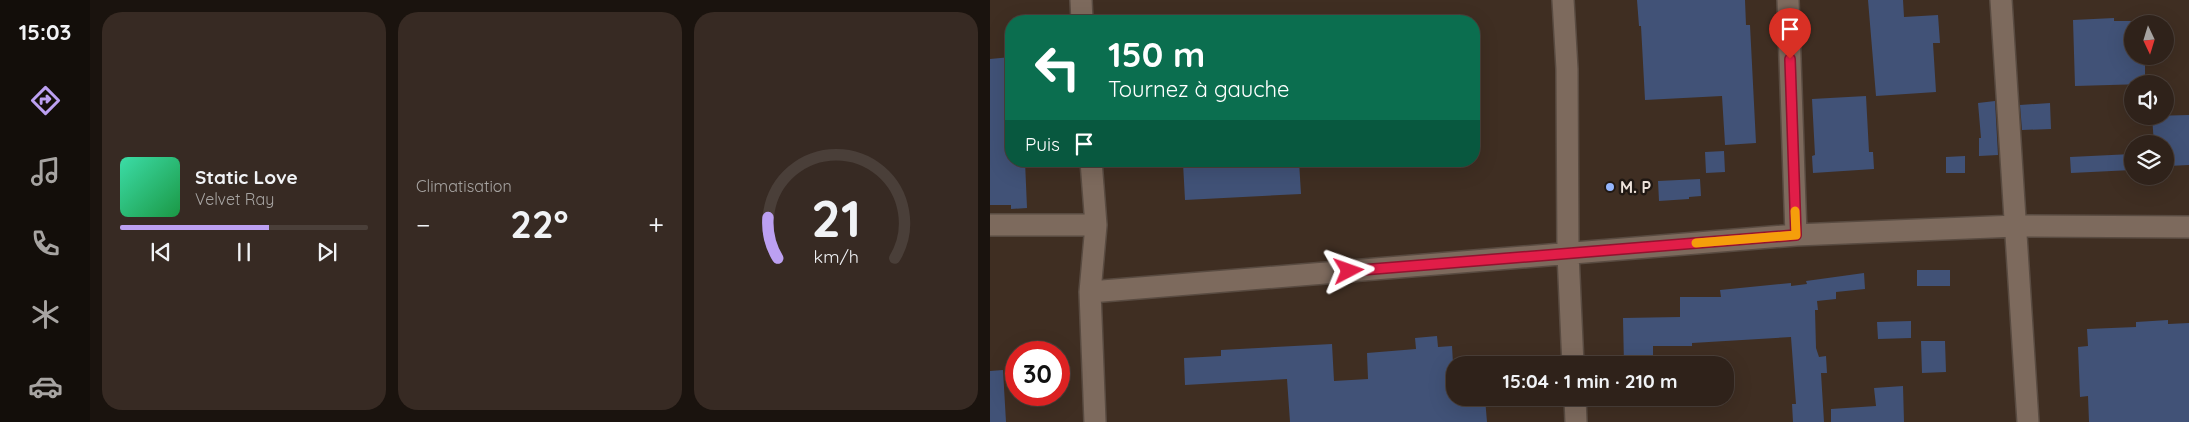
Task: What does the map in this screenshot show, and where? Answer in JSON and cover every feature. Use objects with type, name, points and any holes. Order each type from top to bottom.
[{"type":"street","points":[[1081,0],[1082,15]]},
{"type":"street","points":[[1563,0],[1567,69],[1568,254],[1573,356]]},
{"type":"street","points":[[1788,0],[1796,235]]},
{"type":"street","points":[[2002,0],[2028,422]]},
{"type":"street","points":[[1091,167],[1096,225],[1090,292],[1096,422]]},
{"type":"street","points":[[990,225],[1096,225]]},
{"type":"street","points":[[1090,292],[1796,235],[2016,226],[2189,227]]},
{"type":"street","points":[[1575,406],[1576,422]]},
{"type":"building","points":[[1637,0],[1745,0],[1746,25],[1750,25],[1756,143],[1725,145],[1722,96],[1645,100],[1641,26],[1639,26]]},
{"type":"building","points":[[1868,0],[1903,0],[1904,17],[1938,15],[1940,43],[1933,43],[1936,92],[1876,96]]},
{"type":"building","points":[[2114,18],[2114,21],[2124,21],[2124,65],[2145,65],[2145,75],[2124,75],[2124,85],[2075,86],[2073,20]]},
{"type":"building","points":[[1005,58],[1005,167],[1025,167],[1027,208],[1011,209],[1011,205],[990,205],[990,59]]},
{"type":"building","points":[[1866,96],[1869,152],[1873,152],[1874,169],[1813,173],[1812,156],[1815,155],[1812,99]]},
{"type":"building","points":[[1995,101],[1998,155],[1979,156],[1979,138],[1981,138],[1978,103]]},
{"type":"building","points":[[2050,103],[2051,129],[2022,130],[2020,105]]},
{"type":"building","points":[[2174,115],[2189,115],[2189,165],[2174,166],[2174,135],[2153,135],[2153,125],[2174,125]]},
{"type":"building","points":[[1724,151],[1725,172],[1706,173],[1705,152]]},
{"type":"building","points":[[2124,154],[2124,170],[2071,173],[2070,157]]},
{"type":"building","points":[[1965,156],[1965,173],[1946,173],[1946,157]]},
{"type":"building","points":[[1183,167],[1299,167],[1301,194],[1185,200]]},
{"type":"building","points":[[1700,179],[1701,196],[1689,197],[1689,199],[1659,201],[1658,181]]},
{"type":"building","points":[[1917,270],[1950,270],[1950,286],[1917,286]]},
{"type":"building","points":[[1864,273],[1865,289],[1836,292],[1836,299],[1817,301],[1818,310],[1815,310],[1816,348],[1819,357],[1826,356],[1827,373],[1821,373],[1824,422],[1793,422],[1792,404],[1796,404],[1791,337],[1692,343],[1692,346],[1653,346],[1653,356],[1624,356],[1623,318],[1680,317],[1680,297],[1721,297],[1720,290],[1791,283],[1791,286],[1807,284],[1806,281]]},
{"type":"building","points":[[2168,320],[2168,324],[2189,323],[2189,422],[2089,422],[2088,396],[2080,397],[2078,347],[2088,346],[2087,329],[2136,327],[2136,322]]},
{"type":"building","points":[[1911,321],[1911,338],[1878,339],[1877,322]]},
{"type":"building","points":[[1437,336],[1438,347],[1452,346],[1453,356],[1446,356],[1446,406],[1486,406],[1487,422],[1290,422],[1287,379],[1185,385],[1184,358],[1221,356],[1221,350],[1332,344],[1334,381],[1368,379],[1367,353],[1416,349],[1415,338]]},
{"type":"building","points":[[1921,341],[1945,341],[1946,372],[1922,373]]},
{"type":"building","points":[[1003,370],[1006,422],[990,422],[990,371]]},
{"type":"building","points":[[1903,386],[1904,422],[1831,422],[1831,409],[1876,406],[1874,388]]},
{"type":"slow traffic","points":[[1696,243],[1796,235],[1795,211]]},
{"type":"place","name":"M. P","points":[[1610,187]]},
{"type":"route","points":[[1349,271],[1796,235],[1790,59]]}]
